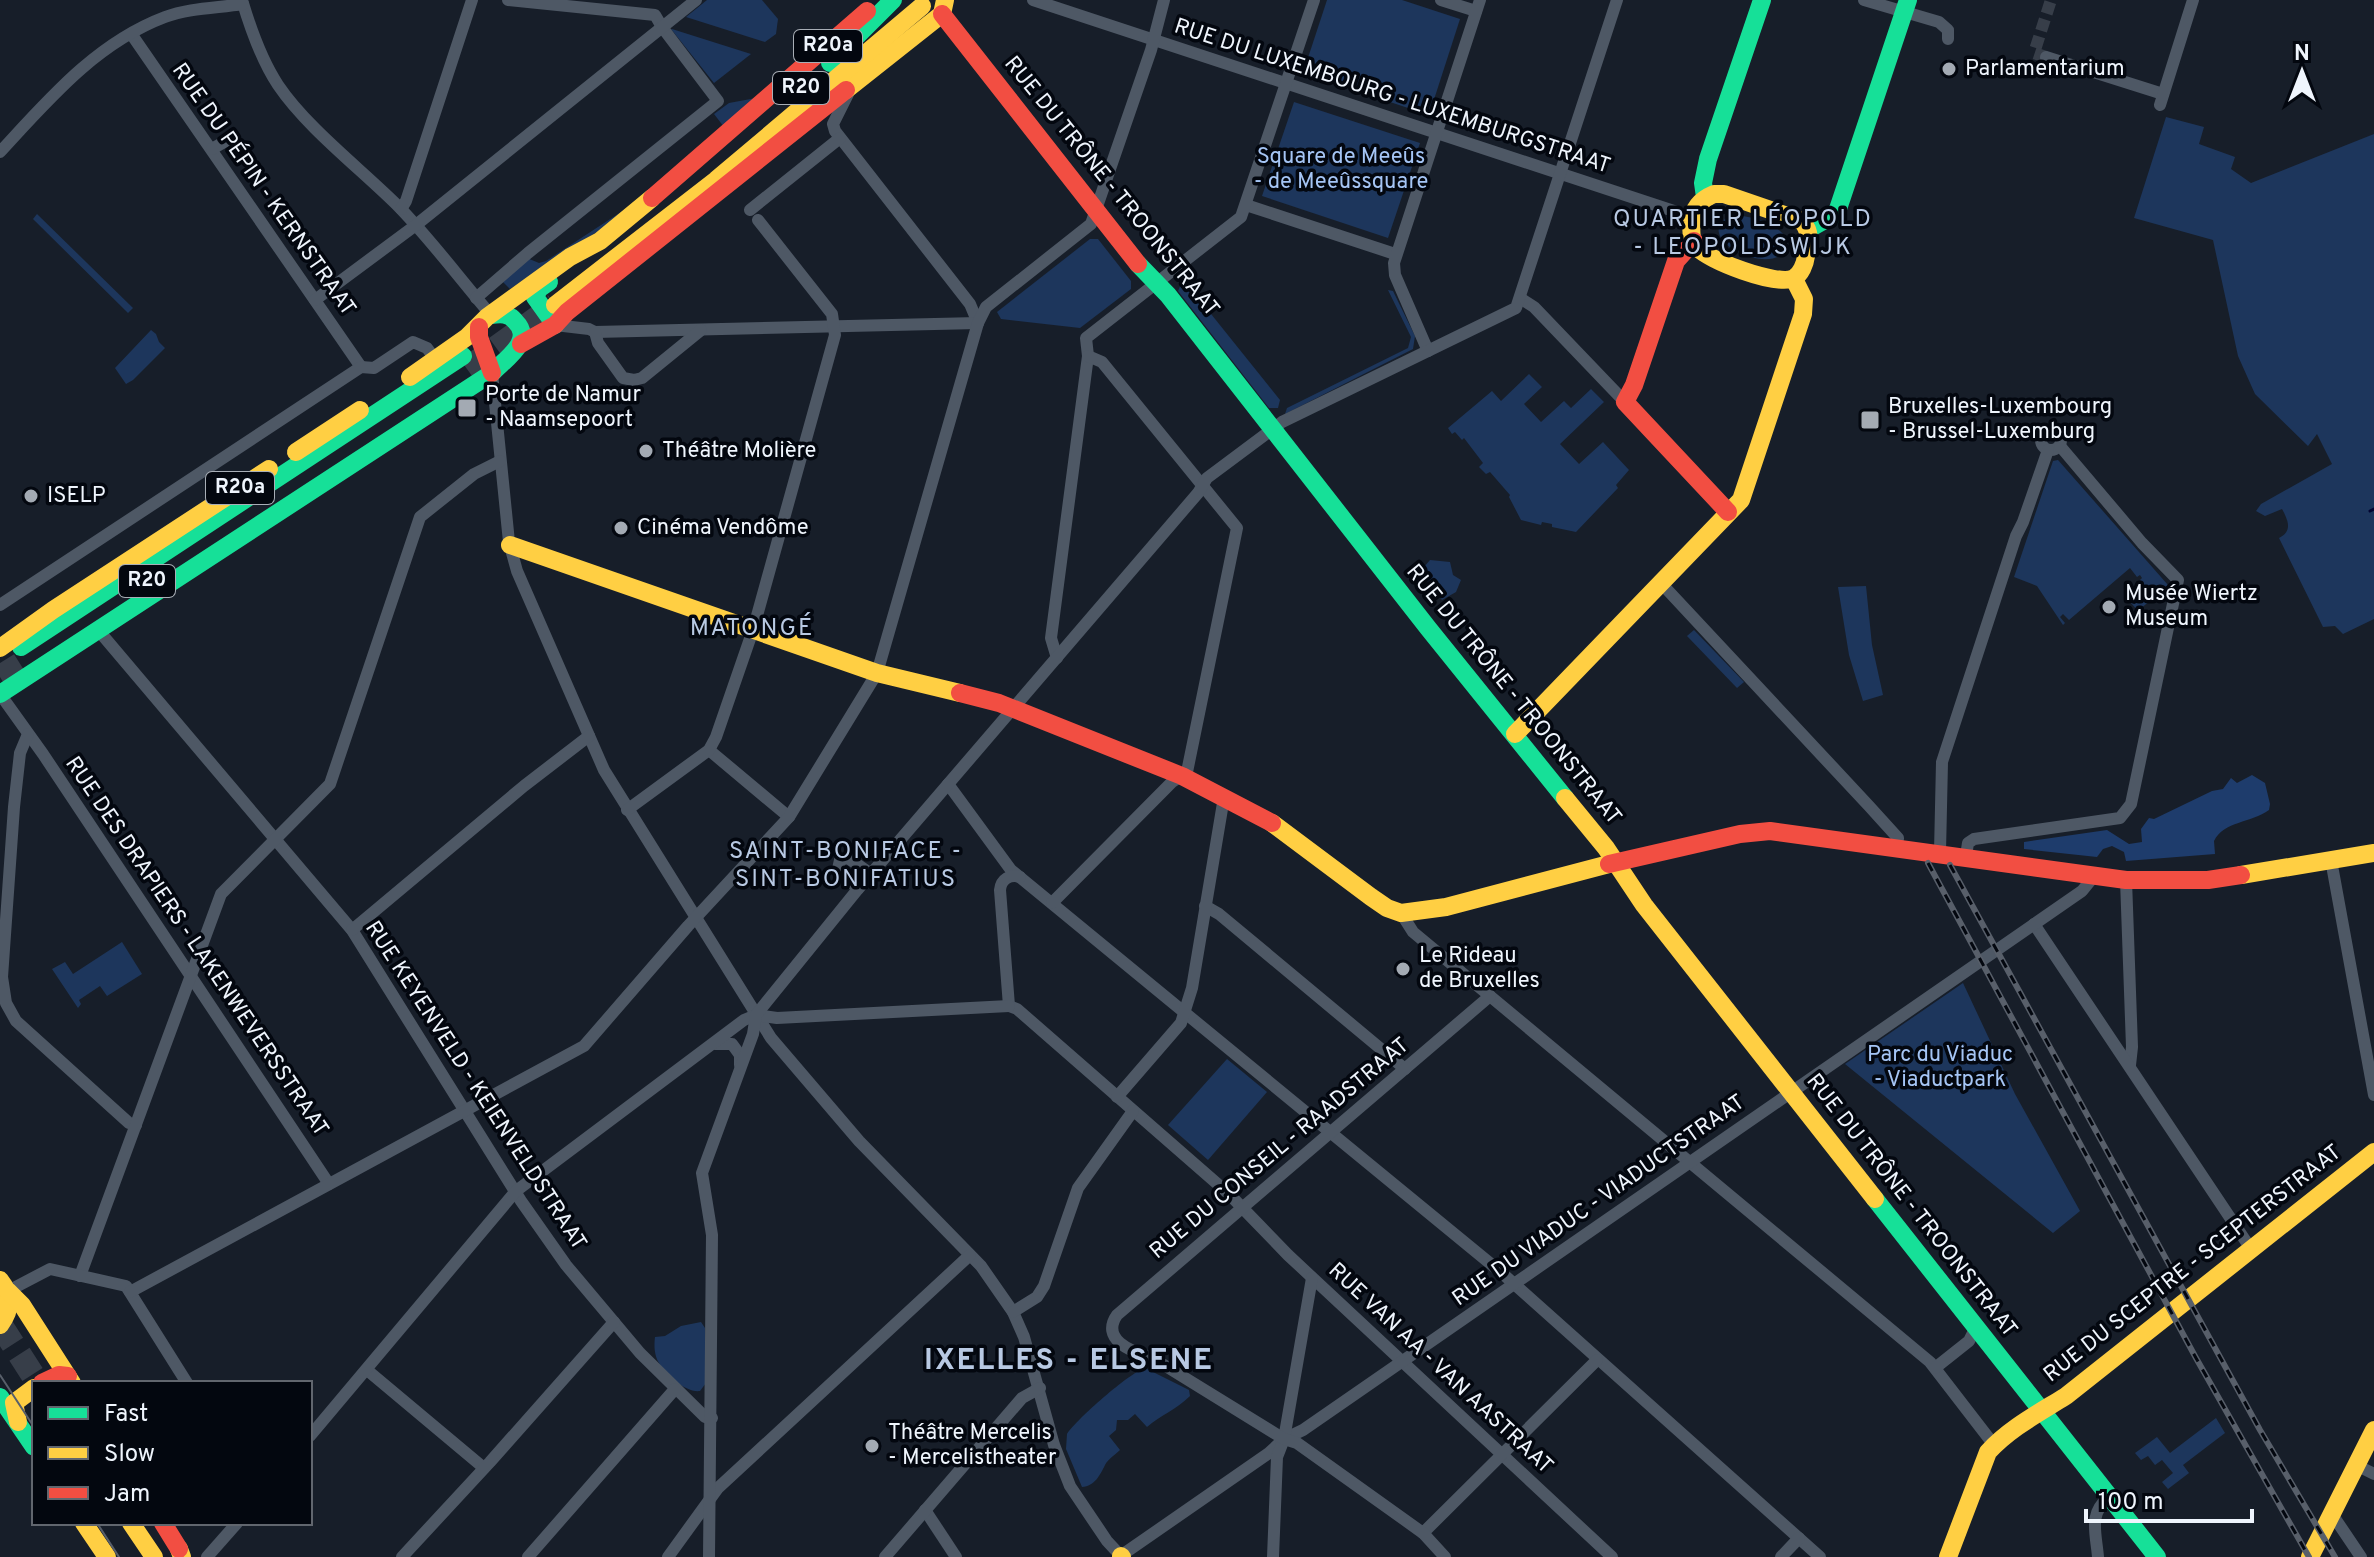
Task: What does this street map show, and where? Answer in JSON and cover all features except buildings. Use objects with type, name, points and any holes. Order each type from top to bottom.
[{"type":"main road","name":"R20a","points":[[0,649],[435,359],[570,257],[600,241],[750,115],[879,0]]},
{"type":"main road","name":"R20","points":[[711,176],[852,43],[893,0]]},
{"type":"main road","points":[[1762,0],[1708,159],[1703,183],[1705,197],[1692,217],[1694,241],[1704,254],[1721,262],[1785,281],[1794,279],[1801,270],[1809,229]]},
{"type":"main road","points":[[521,344],[521,331],[515,320],[504,314],[485,321],[493,367],[516,352],[521,344],[555,325],[567,312],[764,157],[844,86],[877,45],[930,4]]},
{"type":"main road","name":"RUE DU TRÔNE - TROONSTRAAT","points":[[930,4],[1609,852],[1644,905],[2157,1557]]},
{"type":"main road","points":[[1809,229],[1834,215],[1838,209],[1906,6]]},
{"type":"main road","name":"R20","points":[[552,300],[711,176],[844,86]]},
{"type":"main road","points":[[682,222],[750,115]]},
{"type":"main road","points":[[656,194],[764,157]]},
{"type":"main road","points":[[1705,197],[1724,194],[1739,198],[1798,218],[1809,229]]},
{"type":"main road","points":[[555,325],[536,301],[536,294],[600,241]]},
{"type":"main road","points":[[1694,241],[1676,261],[1634,385],[1625,402],[1728,512]]},
{"type":"main road","points":[[1515,734],[1741,500],[1803,314],[1804,299],[1794,279]]},
{"type":"main road","name":"R20","points":[[23,658],[465,363]]},
{"type":"main road","name":"R20a","points":[[4,697],[493,367]]},
{"type":"main road","points":[[199,515],[261,498],[372,450]]},
{"type":"main road","points":[[261,498],[293,454]]},
{"type":"main road","points":[[510,545],[877,673],[1014,709],[1182,776],[1289,833],[1371,897],[1401,913],[1446,907],[1615,863],[1752,832],[1798,833],[2126,880],[2208,880],[2374,853]]},
{"type":"main road","name":"RUE DU SCEPTRE - SCEPTERSTRAAT","points":[[1994,1445],[2066,1396],[2374,1152]]},
{"type":"main road","points":[[0,1325],[10,1307],[4,1285]]},
{"type":"main road","points":[[4,1285],[22,1305],[70,1380]]},
{"type":"main road","points":[[46,1381],[59,1375],[70,1380]]},
{"type":"main road","points":[[18,1422],[14,1403],[32,1390]]},
{"type":"main road","points":[[0,1397],[32,1444]]},
{"type":"main road","points":[[2310,1557],[2374,1430]]},
{"type":"main road","points":[[1948,1557],[1988,1452],[1994,1445]]},
{"type":"main road","points":[[85,1525],[107,1557]]},
{"type":"main road","points":[[117,1525],[139,1557]]},
{"type":"main road","points":[[132,1525],[154,1557]]},
{"type":"main road","points":[[164,1525],[182,1554]]},
{"type":"street","points":[[401,209],[472,0]]},
{"type":"street","points":[[472,294],[718,101],[655,15],[508,0]]},
{"type":"street","points":[[315,300],[416,225],[696,0]]},
{"type":"street","name":"RUE DU LUXEMBOURG - LUXEMBURGSTRAAT","points":[[1033,0],[1692,217]]},
{"type":"street","points":[[130,1292],[584,1046],[789,817],[877,673],[978,323],[986,307],[1091,224],[1164,0]]},
{"type":"street","points":[[1057,658],[1051,638],[1088,356],[1086,338],[1241,217],[1314,0]]},
{"type":"street","points":[[1428,351],[1395,275],[1395,254],[1478,6],[1441,0]]},
{"type":"street","points":[[312,1434],[516,1191],[744,1020],[756,1015],[858,889],[1014,709],[1207,478],[1282,422],[1514,310],[1617,0]]},
{"type":"street","points":[[1864,0],[1906,6],[1946,26],[1948,39]]},
{"type":"street","points":[[2046,57],[2161,100],[2193,0]]},
{"type":"street","points":[[0,152],[70,78],[97,55],[163,18],[243,2],[270,71],[288,98],[416,225],[472,294],[485,321]]},
{"type":"street","name":"RUE DU PÉPIN - KERNSTRAAT","points":[[132,35],[361,367]]},
{"type":"street","points":[[844,86],[833,124],[840,138],[970,304],[978,323]]},
{"type":"street","points":[[212,149],[231,138]]},
{"type":"street","points":[[627,810],[709,750],[753,630],[835,335],[832,314],[754,215],[840,138]]},
{"type":"street","points":[[1246,205],[1395,254]]},
{"type":"street","points":[[1520,298],[1534,307],[1625,402]]},
{"type":"street","points":[[555,325],[596,338],[701,330],[978,323]]},
{"type":"street","points":[[596,338],[623,378],[634,380],[642,378],[701,330]]},
{"type":"street","points":[[0,605],[361,367],[374,368],[413,342],[427,348],[435,359]]},
{"type":"street","points":[[1052,903],[1172,782],[1187,772],[1237,528],[1102,362],[1088,356]]},
{"type":"street","points":[[493,367],[500,461],[510,545],[517,571],[604,770],[771,1038],[822,1099],[981,1266],[1013,1312],[1040,1388],[1054,1445],[1079,1503],[1121,1557]]},
{"type":"street","points":[[1940,852],[1942,762],[2016,536],[2054,448],[2178,580],[2131,804],[2120,818],[1974,839],[1968,843],[1966,856]]},
{"type":"street","points":[[80,1276],[221,894],[330,784],[420,517],[474,474],[500,461]]},
{"type":"street","points":[[1660,582],[1898,838],[1897,846]]},
{"type":"street","name":"RUE KEYENVELD - KEIENVELDSTRAAT","points":[[99,631],[352,930],[566,1265],[675,1389],[705,1417],[712,1418]]},
{"type":"street","points":[[0,649],[23,658],[20,680],[4,697]]},
{"type":"street","name":"RUE DES DRAPIERS - LAKENWEVERSSTRAAT","points":[[4,697],[329,1184]]},
{"type":"street","points":[[28,734],[20,753],[14,807],[2,977],[6,1003],[16,1021],[129,1123],[136,1125]]},
{"type":"street","points":[[352,930],[589,736]]},
{"type":"street","points":[[709,750],[789,817]]},
{"type":"street","points":[[948,784],[1011,870],[1513,1284],[1820,1557]]},
{"type":"street","points":[[1117,1097],[1181,1023],[1185,1013],[1192,988],[1224,797]]},
{"type":"street","points":[[858,889],[838,869],[840,860],[848,858],[871,874]]},
{"type":"street","points":[[2331,860],[2374,1095]]},
{"type":"street","name":"RUE DU VIADUC - VIADUCTSTRAAT","points":[[1121,1557],[1269,1453],[1284,1439],[1303,1430],[2082,891],[2095,875]]},
{"type":"street","points":[[756,1015],[777,1018],[1009,1006],[1000,890],[1003,880],[1009,876],[1021,878]]},
{"type":"street","points":[[2126,880],[2130,1065]]},
{"type":"street","points":[[1205,906],[1219,914],[1405,1069]]},
{"type":"street","points":[[1401,913],[1413,932],[1935,1368],[1994,1445]]},
{"type":"street","points":[[2034,924],[2251,1249]]},
{"type":"street","name":"RUE DU CONSEIL - RAADSTRAAT","points":[[1284,1439],[1151,1357],[1139,1354],[1115,1340],[1111,1323],[1490,996]]},
{"type":"street","name":"RUE VAN AA - VAN AASTRAAT","points":[[1009,1006],[1017,1009],[1229,1194],[1312,1278],[1612,1557]]},
{"type":"street","points":[[709,1557],[712,1235],[702,1173],[753,1034],[756,1015]]},
{"type":"street","points":[[712,1044],[732,1044],[740,1055],[740,1065]]},
{"type":"street","points":[[1013,1312],[1037,1297],[1044,1286],[1078,1188],[1133,1111]]},
{"type":"street","points":[[668,1557],[718,1488],[970,1255]]},
{"type":"street","points":[[4,1285],[47,1270],[126,1286],[186,1381]]},
{"type":"street","points":[[1273,1557],[1277,1457],[1284,1439],[1312,1278]]},
{"type":"street","points":[[402,1557],[614,1322]]},
{"type":"street","points":[[1935,1368],[1969,1341],[1976,1327]]},
{"type":"street","points":[[1423,1533],[1597,1360]]},
{"type":"street","points":[[367,1370],[484,1468]]},
{"type":"street","points":[[885,1557],[1022,1398],[1040,1388]]},
{"type":"street","points":[[528,1557],[675,1389]]},
{"type":"street","points":[[1284,1439],[1297,1443],[1423,1533],[1445,1557]]},
{"type":"street","points":[[2356,1465],[2374,1474]]},
{"type":"street","points":[[2098,1557],[2095,1515],[2098,1505],[2109,1497]]},
{"type":"street","points":[[925,1510],[956,1557]]},
{"type":"street","points":[[2332,1514],[2361,1557]]},
{"type":"street","points":[[207,1557],[233,1527]]},
{"type":"street","points":[[1781,1557],[1799,1538]]},
{"type":"green space","points":[[707,0],[762,0],[778,19],[776,34],[765,42],[686,17]]},
{"type":"green space","name":"Square de Meeûs - de Meeûssquare","points":[[1327,0],[1402,0],[1460,19],[1429,115],[1303,73]]},
{"type":"green space","points":[[672,29],[751,54],[714,83]]},
{"type":"green space","points":[[756,98],[726,129],[627,212],[510,289],[501,280],[527,258],[539,263],[546,261],[624,210],[724,127],[714,114],[729,103]]},
{"type":"green space","name":"Square de Meeûs - de Meeûssquare","points":[[1294,102],[1420,143],[1388,238],[1262,196]]},
{"type":"green space","points":[[2166,117],[2204,127],[2199,144],[2235,157],[2231,169],[2251,183],[2374,134],[2374,619],[2343,634],[2335,626],[2323,627],[2279,538],[2288,529],[2282,509],[2265,516],[2256,511],[2261,504],[2332,464],[2317,434],[2308,446],[2255,394],[2238,356],[2213,240],[2134,218]]},
{"type":"green space","points":[[37,214],[133,308],[128,313],[33,219]]},
{"type":"green space","points":[[1732,215],[1754,218],[1775,227],[1786,238],[1785,252],[1774,258],[1761,259],[1733,250],[1719,232],[1721,223]]},
{"type":"green space","points":[[1090,239],[1098,239],[1131,281],[1131,289],[1080,328],[1001,319],[997,312]]},
{"type":"green space","points":[[1181,284],[1187,284],[1280,400],[1278,408],[1269,408],[1178,291]]},
{"type":"green space","points":[[1388,290],[1393,291],[1415,336],[1413,349],[1285,414],[1287,408],[1408,348],[1411,337]]},
{"type":"green space","points":[[151,330],[165,348],[126,384],[115,368]]},
{"type":"green space","points":[[1529,374],[1542,387],[1524,404],[1541,422],[1564,401],[1571,408],[1591,389],[1604,402],[1560,444],[1579,464],[1603,442],[1629,470],[1616,485],[1618,488],[1576,532],[1552,527],[1552,524],[1521,520],[1510,495],[1490,472],[1486,474],[1479,467],[1483,463],[1464,438],[1462,440],[1455,432],[1452,434],[1448,428],[1492,391],[1501,401]]},
{"type":"green space","points":[[2058,460],[2168,585],[2138,611],[2131,603],[2147,589],[2140,575],[2137,577],[2130,568],[2069,620],[2063,614],[2060,617],[2065,623],[2063,625],[2037,586],[2014,577],[2053,461]]},
{"type":"green space","points":[[1430,560],[1450,562],[1453,575],[1461,580],[1456,592],[1442,600],[1425,579],[1424,567]]},
{"type":"green space","points":[[1866,586],[1872,645],[1883,695],[1863,701],[1849,655],[1838,587]]},
{"type":"green space","points":[[1694,630],[1744,682],[1737,688],[1687,636]]},
{"type":"green space","points":[[122,942],[142,974],[107,996],[100,986],[79,1000],[81,1004],[78,1008],[52,969],[65,962],[73,974]]},
{"type":"green space","name":"Parc du Viaduc - Viaductpark","points":[[1963,983],[2015,1094],[2080,1211],[2053,1233],[1845,1064]]},
{"type":"green space","points":[[1227,1059],[1267,1092],[1208,1160],[1168,1125]]},
{"type":"green space","points":[[701,1322],[705,1328],[706,1383],[700,1391],[695,1391],[671,1378],[662,1368],[656,1357],[655,1337]]},
{"type":"green space","points":[[1145,1368],[1189,1390],[1190,1396],[1147,1427],[1135,1414],[1128,1420],[1117,1420],[1116,1430],[1109,1436],[1120,1450],[1094,1482],[1082,1487],[1066,1449],[1067,1434],[1104,1397]]},
{"type":"green space","points":[[2216,1418],[2225,1433],[2183,1465],[2189,1473],[2168,1489],[2162,1482],[2173,1473],[2162,1460],[2155,1465],[2148,1456],[2141,1460],[2135,1453],[2157,1437],[2170,1453]]},
{"type":"shaded area","points":[[2252,775],[2265,783],[2269,810],[2218,834],[2214,841],[2215,854],[2126,861],[2124,852],[2112,846],[2103,849],[2097,857],[2024,849],[2024,842],[2107,830],[2129,844],[2142,842],[2141,829],[2149,818],[2154,819],[2212,791],[2223,789],[2231,778],[2237,783]]},
{"type":"waterway","points":[[2370,511],[2374,509]]},
{"type":"tunnel","points":[[2046,57],[2034,53],[2051,0]]},
{"type":"tunnel","points":[[467,369],[555,305]]},
{"type":"tunnel","points":[[0,677],[29,659]]},
{"type":"tunnel","points":[[0,1324],[37,1381]]},
{"type":"tram line","points":[[0,1375],[32,1424]]},
{"type":"tram line","points":[[98,1525],[119,1557]]},
{"type":"railway","points":[[1928,863],[2196,1358],[2309,1557]]},
{"type":"railway","points":[[1950,865],[2260,1430],[2335,1557]]},
{"type":"traffic: fast","points":[[830,63],[893,0]]},
{"type":"traffic: fast","points":[[1705,197],[1703,183],[1708,159],[1762,0]]},
{"type":"traffic: fast","points":[[1809,229],[1834,215],[1838,209],[1908,0]]},
{"type":"traffic: fast","points":[[1138,264],[1168,295],[1565,798]]},
{"type":"traffic: fast","points":[[549,282],[539,289],[535,297],[555,325]]},
{"type":"traffic: fast","points":[[0,694],[492,373],[516,349],[522,336],[520,328],[510,317],[491,315]]},
{"type":"traffic: fast","points":[[21,647],[463,356]]},
{"type":"traffic: fast","points":[[1875,1199],[2157,1557]]},
{"type":"traffic: fast","points":[[0,1397],[32,1444]]},
{"type":"traffic: slow","points":[[846,90],[942,14],[945,0]]},
{"type":"traffic: slow","points":[[555,305],[716,180],[922,6]]},
{"type":"traffic: slow","points":[[1714,194],[1724,194],[1802,221],[1809,242],[1799,274],[1786,280],[1759,276],[1702,252],[1693,241],[1694,212],[1702,201],[1714,194]]},
{"type":"traffic: slow","points":[[410,377],[570,257],[600,241],[652,198]]},
{"type":"traffic: slow","points":[[1515,734],[1741,500],[1803,314],[1804,299],[1794,279]]},
{"type":"traffic: slow","points":[[296,452],[360,410]]},
{"type":"traffic: slow","points":[[0,648],[269,469]]},
{"type":"traffic: slow","points":[[510,545],[877,673],[960,693]]},
{"type":"traffic: slow","points":[[1565,798],[1606,848],[1644,905],[1875,1199]]},
{"type":"traffic: slow","points":[[1272,823],[1371,897],[1401,913],[1446,907],[1609,864]]},
{"type":"traffic: slow","points":[[2241,875],[2374,853]]},
{"type":"traffic: slow","points":[[1948,1557],[1988,1452],[1997,1443],[2025,1421],[2066,1396],[2374,1152]]},
{"type":"traffic: slow","points":[[0,1280],[9,1302],[0,1325]]},
{"type":"traffic: slow","points":[[8,1291],[22,1305],[71,1381]]},
{"type":"traffic: slow","points":[[18,1422],[14,1403],[32,1390]]},
{"type":"traffic: slow","points":[[2310,1557],[2374,1430]]},
{"type":"traffic: slow","points":[[85,1525],[107,1557]]},
{"type":"traffic: slow","points":[[132,1525],[154,1557]]},
{"type":"traffic: slow","points":[[179,1549],[182,1557]]},
{"type":"traffic: jam","points":[[652,198],[867,11]]},
{"type":"traffic: jam","points":[[942,14],[1138,264]]},
{"type":"traffic: jam","points":[[521,344],[555,325],[567,312],[846,90]]},
{"type":"traffic: jam","points":[[1694,241],[1676,261],[1634,385],[1625,402],[1728,512]]},
{"type":"traffic: jam","points":[[479,327],[479,337],[492,373]]},
{"type":"traffic: jam","points":[[960,693],[999,703],[1182,776],[1272,823]]},
{"type":"traffic: jam","points":[[1609,864],[1740,834],[1770,831],[2126,880],[2208,880],[2241,875]]},
{"type":"traffic: jam","points":[[46,1381],[59,1375],[68,1376]]},
{"type":"traffic: jam","points":[[164,1525],[179,1549]]},
{"type":"place","name":"Parlamentarium","points":[[1949,69]]},
{"type":"place","name":"Porte de Namur - Naamsepoort","points":[[467,408]]},
{"type":"place","name":"Bruxelles-Luxembourg - Brussel-Luxemburg","points":[[1870,420]]},
{"type":"place","name":"Théâtre Molière","points":[[646,451]]},
{"type":"place","name":"ISELP","points":[[31,496]]},
{"type":"place","name":"Cinéma Vendôme","points":[[621,528]]},
{"type":"place","name":"Musée Wiertz Museum","points":[[2109,607]]},
{"type":"place","name":"Le Rideau de Bruxelles","points":[[1403,969]]},
{"type":"place","name":"Théâtre Mercelis - Mercelistheater","points":[[872,1446]]},
{"type":"district","name":"QUARTIER LÉOPOLD - LEOPOLDSWIJK","points":[[1743,234]]},
{"type":"district","name":"MATONGÉ","points":[[752,629]]},
{"type":"district","name":"SAINT-BONIFACE - SINT-BONIFATIUS","points":[[846,866]]},
{"type":"district","name":"IXELLES - ELSENE","points":[[1069,1361]]}]
